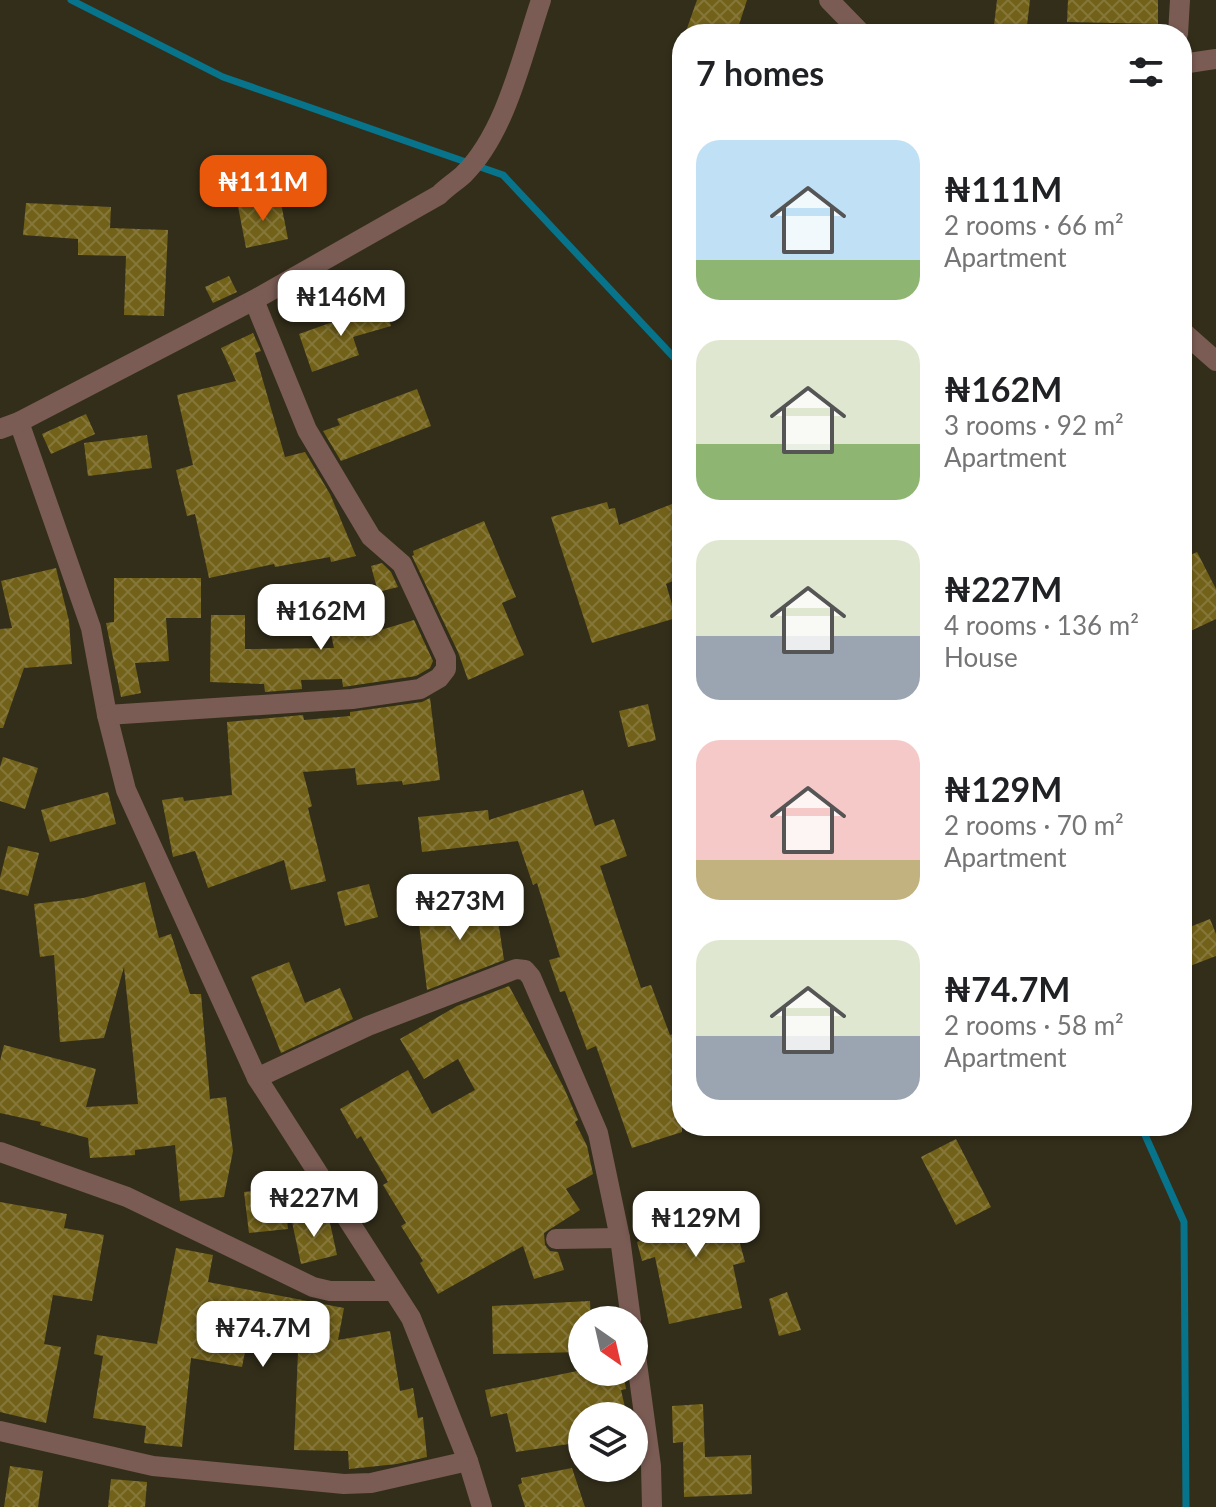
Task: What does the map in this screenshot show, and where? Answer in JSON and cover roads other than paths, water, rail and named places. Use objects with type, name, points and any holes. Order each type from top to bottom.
[{"type":"street","points":[[482,1507],[468,1461],[411,1318],[257,1078],[126,790],[107,715],[91,628],[10,426],[254,300],[411,212],[464,174],[501,118],[541,0]]},
{"type":"street","points":[[829,0],[852,24]]},
{"type":"street","points":[[1179,24],[1180,0]]},
{"type":"street","points":[[1192,63],[1216,59]]},
{"type":"street","points":[[107,715],[352,699],[420,689],[439,678],[446,669],[446,658],[402,564],[371,537],[307,430],[254,300]]},
{"type":"street","points":[[1192,340],[1216,361]]},
{"type":"street","points":[[257,1078],[368,1026],[516,969],[525,970],[531,977],[598,1133],[620,1238],[629,1306]]},
{"type":"street","points":[[0,1152],[127,1197],[313,1287],[330,1291],[392,1291]]},
{"type":"street","points":[[556,1239],[620,1238]]},
{"type":"street","points":[[640,1386],[651,1466],[652,1507]]},
{"type":"street","points":[[0,1431],[153,1466],[344,1484],[371,1483],[468,1461]]},
{"type":"waterway","points":[[71,0],[223,77],[503,175],[672,355]]},
{"type":"waterway","points":[[1145,1136],[1184,1222],[1186,1507]]}]
